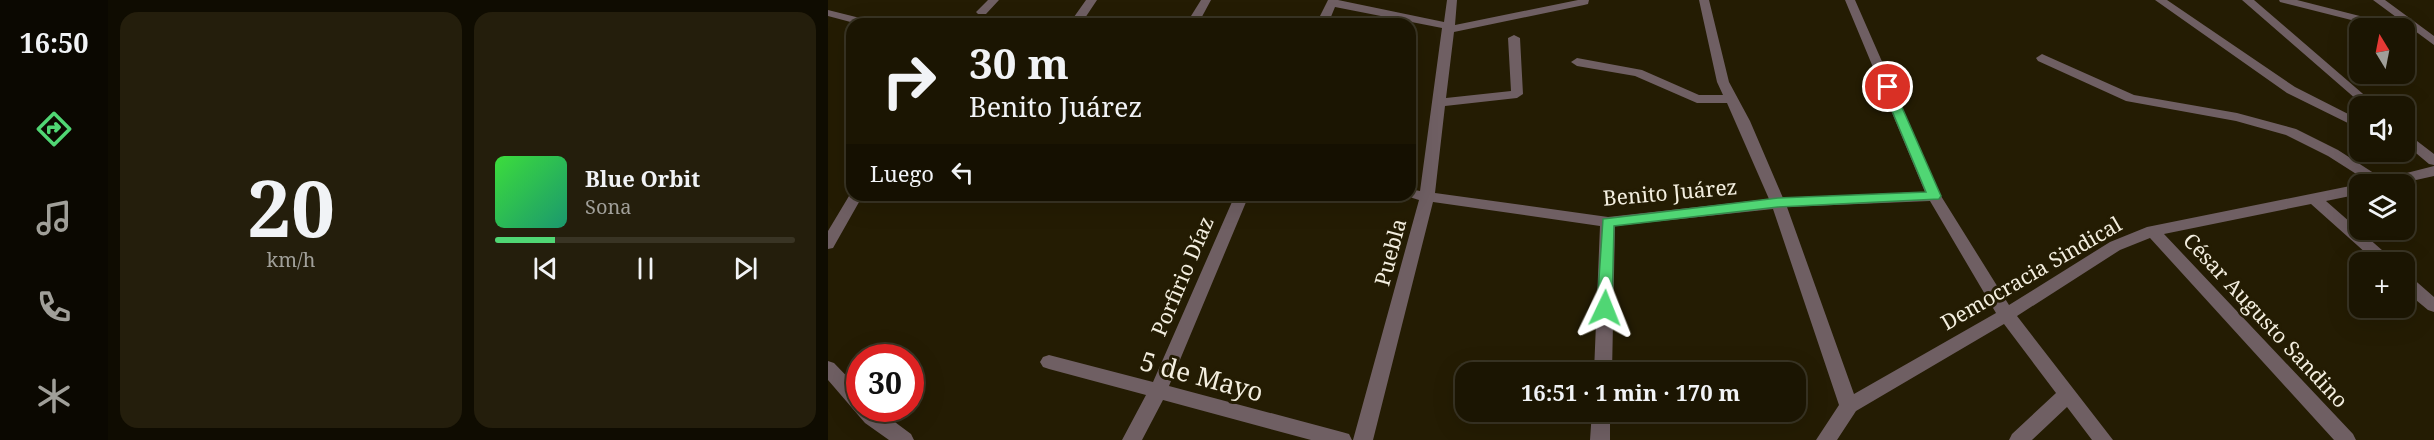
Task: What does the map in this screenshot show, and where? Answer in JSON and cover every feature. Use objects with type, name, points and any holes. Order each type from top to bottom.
[{"type":"street","points":[[982,12],[994,0]]},
{"type":"street","points":[[1079,18],[1092,0]]},
{"type":"street","points":[[1196,18],[1206,0]]},
{"type":"street","name":"Puebla","points":[[1363,440],[1427,196],[1452,0]]},
{"type":"street","points":[[1704,0],[1723,82],[1778,203],[1849,406]]},
{"type":"street","points":[[1850,0],[1934,196],[2006,315],[2103,440]]},
{"type":"street","points":[[2160,0],[2291,90],[2349,119]]},
{"type":"street","points":[[2247,0],[2359,96]]},
{"type":"street","points":[[2284,0],[2355,18]]},
{"type":"street","points":[[2378,0],[2433,39]]},
{"type":"street","points":[[1416,21],[1447,28],[1584,1]]},
{"type":"street","points":[[1325,18],[1333,2],[1403,18]]},
{"type":"street","points":[[828,13],[848,18]]},
{"type":"street","points":[[2415,34],[2433,39]]},
{"type":"street","points":[[1439,103],[1517,94],[1515,38]]},
{"type":"street","points":[[2042,58],[2131,98],[2237,117],[2291,132],[2333,153],[2366,174]]},
{"type":"street","points":[[1577,62],[1638,74],[1697,99],[1731,99]]},
{"type":"street","points":[[2415,145],[2434,162]]},
{"type":"street","points":[[2415,154],[2434,162]]},
{"type":"street","points":[[2415,176],[2434,171]]},
{"type":"street","name":"Democracia Sindical","points":[[1826,440],[1849,406],[2006,315],[2115,246],[2152,231],[2349,191]]},
{"type":"street","name":"Benito Juárez","points":[[1416,195],[1608,222],[1778,203],[1934,196]]},
{"type":"street","points":[[2315,199],[2374,252]]},
{"type":"street","points":[[828,244],[853,201]]},
{"type":"street","name":"Porfirio Díaz","points":[[1132,440],[1158,391],[1239,201]]},
{"type":"street","points":[[1603,362],[1608,222]]},
{"type":"street","name":"César Augusto Sandino","points":[[2152,231],[2346,440]]},
{"type":"street","points":[[2415,290],[2434,306]]},
{"type":"street","name":"5 de Mayo","points":[[1049,362],[1342,440]]},
{"type":"street","points":[[828,368],[846,388]]},
{"type":"street","points":[[2019,440],[2067,395]]},
{"type":"street","points":[[879,422],[904,440]]},
{"type":"street","points":[[1600,440],[1601,422]]},
{"type":"route","points":[[1605,308],[1608,222],[1778,203],[1934,196],[1888,87]]}]
